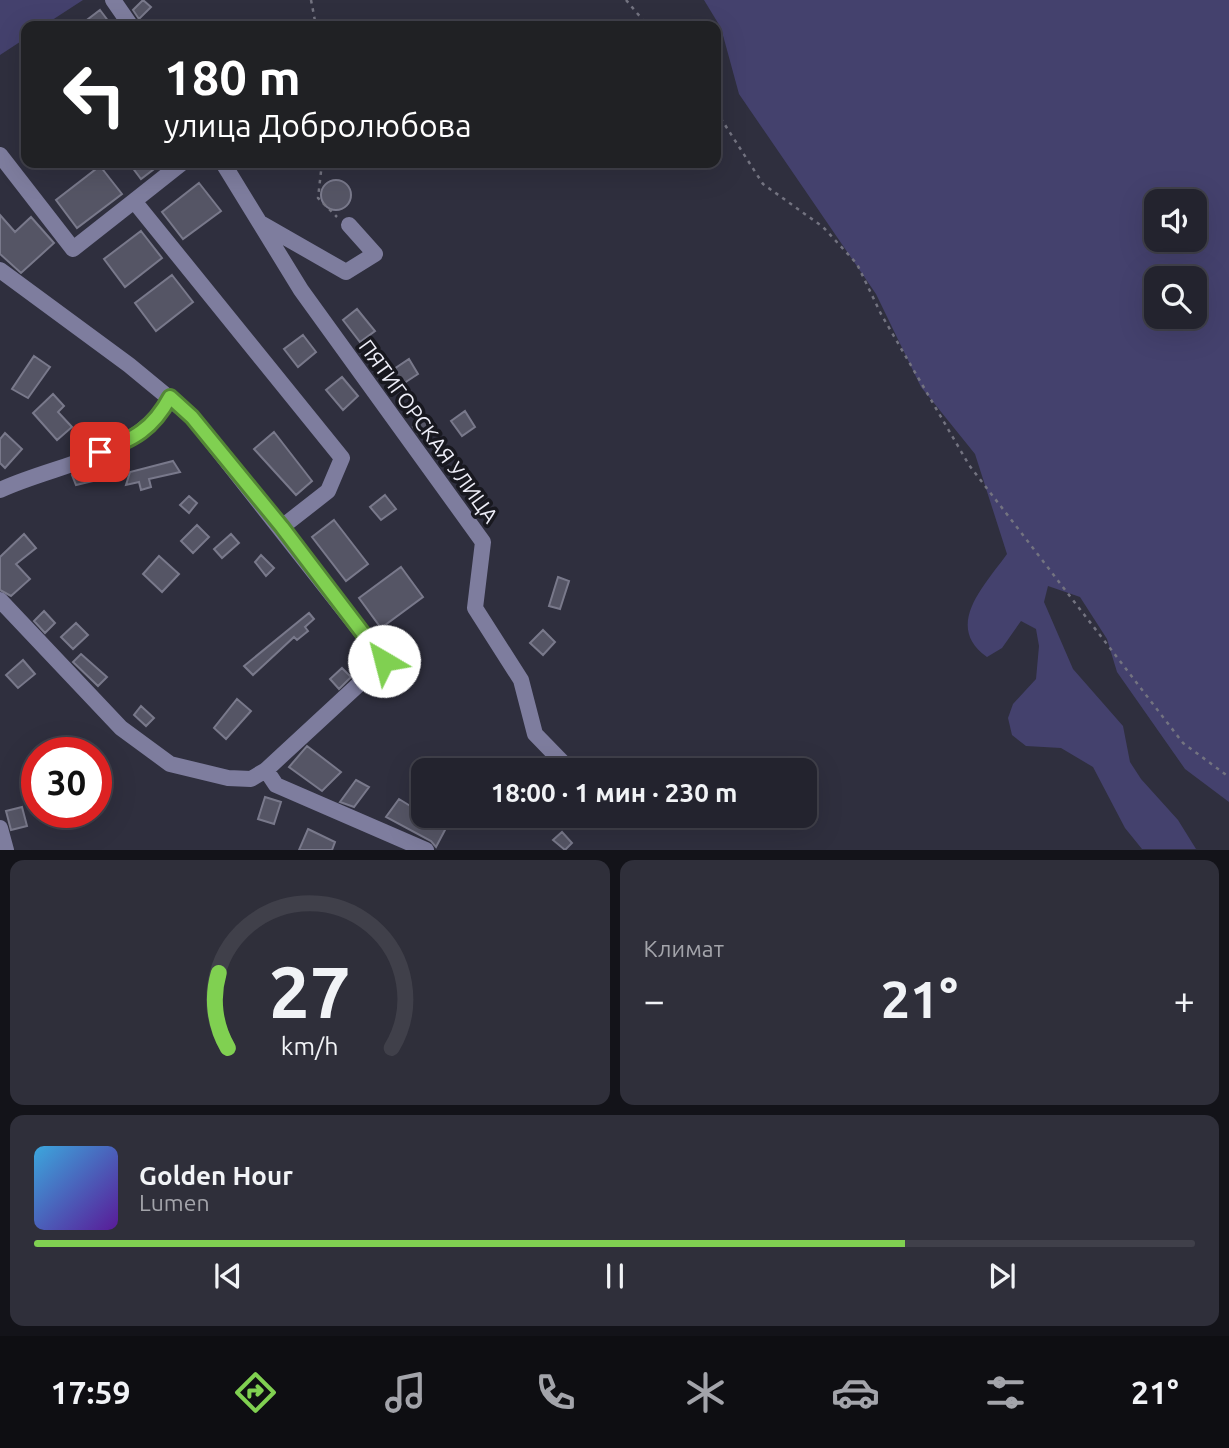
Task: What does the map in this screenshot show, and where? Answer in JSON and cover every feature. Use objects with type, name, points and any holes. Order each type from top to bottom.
[{"type":"street","points":[[113,0],[128,21]]},
{"type":"street","points":[[0,155],[73,249],[176,168]]},
{"type":"street","name":"ПЯТИГОРСКАЯ УЛИЦА","points":[[226,168],[301,290],[483,542],[475,608],[521,680],[536,734],[559,758]]},
{"type":"street","points":[[134,201],[342,458],[328,491],[282,527]]},
{"type":"street","points":[[260,222],[346,272],[375,254],[348,225]]},
{"type":"street","points":[[0,270],[170,397],[192,417],[282,527],[384,661],[266,770],[251,779],[228,778],[170,764],[121,728],[0,600]]},
{"type":"street","points":[[0,489],[125,442],[159,417],[170,397]]},
{"type":"street","points":[[266,770],[276,785],[426,849]]},
{"type":"street","points":[[0,828],[6,849]]},
{"type":"path","points":[[311,0],[315,21]]},
{"type":"path","points":[[626,0],[644,21]]},
{"type":"path","points":[[721,119],[763,184],[823,227],[858,264],[881,314],[969,465],[1183,743],[1229,777]]},
{"type":"path","points":[[321,168],[318,198],[325,208],[348,225]]},
{"type":"shaded area","points":[[0,0],[83,0],[51,21],[21,21],[21,41],[0,55]]},
{"type":"shaded area","points":[[704,0],[1229,0],[1229,802],[1185,769],[1117,672],[1107,639],[1080,597],[1048,586],[1044,602],[1073,669],[1123,726],[1130,762],[1141,779],[1178,820],[1196,849],[1142,849],[1125,828],[1093,767],[1061,748],[1026,746],[1012,735],[1008,718],[1013,704],[1036,679],[1039,646],[1036,629],[1021,621],[1002,648],[987,657],[974,645],[968,632],[972,606],[1007,554],[975,454],[921,387],[876,294],[739,94],[721,21],[717,21]]},
{"type":"building","points":[[143,0],[151,7],[139,19],[133,10]]},
{"type":"building","points":[[100,10],[108,21],[86,21]]},
{"type":"building","points":[[97,168],[102,168],[122,194],[77,228],[56,200]]},
{"type":"building","points":[[133,168],[155,168],[141,179]]},
{"type":"building","points":[[336,180],[342,181],[350,189],[350,201],[342,209],[336,210],[330,209],[322,201],[321,195],[322,189],[330,181]]},
{"type":"building","points":[[199,183],[221,211],[183,239],[162,212]]},
{"type":"building","points":[[0,215],[15,232],[31,217],[54,243],[21,273],[0,254]]},
{"type":"building","points":[[141,231],[162,258],[125,287],[104,259]]},
{"type":"building","points":[[172,275],[193,302],[156,331],[135,303]]},
{"type":"building","points":[[357,309],[375,331],[360,342],[343,320]]},
{"type":"building","points":[[303,335],[316,352],[298,367],[284,349]]},
{"type":"building","points":[[34,356],[50,367],[28,398],[12,389]]},
{"type":"building","points":[[409,359],[418,374],[392,391],[382,377]]},
{"type":"building","points":[[342,377],[358,396],[343,410],[326,390]]},
{"type":"building","points":[[53,394],[64,406],[58,412],[72,427],[57,440],[33,413]]},
{"type":"building","points":[[465,411],[475,427],[462,436],[451,421]]},
{"type":"building","points":[[427,416],[434,426],[420,436],[413,427]]},
{"type":"building","points":[[274,432],[312,481],[296,495],[254,449]]},
{"type":"building","points":[[5,433],[22,449],[5,468],[0,463],[0,439]]},
{"type":"building","points":[[173,461],[180,472],[149,479],[151,487],[141,490],[139,482],[126,485],[130,472]]},
{"type":"building","points":[[92,468],[97,480],[76,485],[72,475]]},
{"type":"building","points":[[385,495],[396,509],[381,520],[370,507]]},
{"type":"building","points":[[189,496],[197,503],[189,513],[180,505]]},
{"type":"building","points":[[334,520],[368,564],[346,581],[312,537]]},
{"type":"building","points":[[197,525],[209,537],[193,553],[181,541]]},
{"type":"building","points":[[24,534],[36,548],[16,564],[30,579],[11,596],[0,590],[0,557]]},
{"type":"building","points":[[231,534],[239,543],[222,558],[214,549]]},
{"type":"building","points":[[261,555],[274,568],[266,576],[255,562]]},
{"type":"building","points":[[159,556],[179,574],[162,592],[143,574]]},
{"type":"building","points":[[401,567],[423,597],[381,628],[359,598]]},
{"type":"building","points":[[558,577],[569,581],[560,609],[549,606]]},
{"type":"building","points":[[44,611],[55,623],[45,633],[34,621]]},
{"type":"building","points":[[309,613],[314,619],[305,627],[308,631],[297,640],[294,637],[253,675],[244,666]]},
{"type":"building","points":[[76,623],[88,635],[73,649],[61,637]]},
{"type":"building","points":[[543,630],[555,642],[543,655],[530,643]]},
{"type":"building","points":[[81,654],[107,677],[98,686],[73,662]]},
{"type":"building","points":[[23,660],[35,674],[18,688],[6,675]]},
{"type":"building","points":[[342,668],[351,677],[339,689],[330,679]]},
{"type":"building","points":[[237,699],[251,711],[226,739],[214,728]]},
{"type":"building","points":[[141,706],[154,718],[146,726],[134,715]]},
{"type":"building","points":[[307,746],[341,772],[322,791],[289,767]]},
{"type":"building","points":[[356,780],[369,787],[354,807],[340,802]]},
{"type":"building","points":[[265,797],[281,802],[274,824],[258,819]]},
{"type":"building","points":[[399,799],[411,806],[411,828],[446,828],[436,847],[431,841],[386,817]]},
{"type":"building","points":[[21,807],[21,828],[11,830],[6,811]]},
{"type":"building","points":[[308,829],[335,842],[332,850],[299,850]]},
{"type":"building","points":[[562,832],[572,843],[565,850],[553,840]]},
{"type":"route","points":[[100,452],[125,442],[146,429],[159,417],[170,397],[192,417],[282,527],[384,661]]}]
